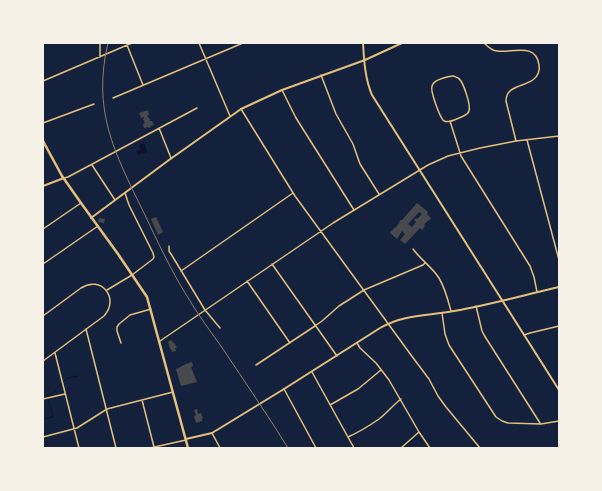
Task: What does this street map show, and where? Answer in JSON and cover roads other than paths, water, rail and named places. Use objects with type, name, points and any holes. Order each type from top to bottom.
[{"type":"main road","points":[[363,43],[368,85],[372,94],[559,390]]},
{"type":"main road","points":[[92,218],[241,109],[282,90],[365,60],[402,43]]},
{"type":"main road","points":[[43,141],[64,178],[147,297],[188,448]]},
{"type":"main road","points":[[43,186],[64,178]]},
{"type":"main road","points":[[186,439],[212,433],[388,324],[404,318],[452,312],[559,287]]},
{"type":"street","points":[[100,43],[100,57]]},
{"type":"street","points":[[43,81],[132,43]]},
{"type":"street","points":[[200,43],[230,116]]},
{"type":"street","points":[[113,98],[243,43]]},
{"type":"street","points":[[484,43],[492,50],[498,51],[528,50],[534,54],[539,63],[540,69],[534,79],[513,89],[507,96],[506,101],[516,141]]},
{"type":"street","points":[[127,45],[143,85]]},
{"type":"street","points":[[321,75],[336,114],[353,144],[360,164],[379,194]]},
{"type":"street","points":[[454,76],[458,77],[461,81],[470,104],[470,109],[468,114],[465,116],[450,121],[445,121],[441,118],[431,86],[446,77],[454,76]]},
{"type":"street","points":[[282,90],[296,118],[354,210]]},
{"type":"street","points":[[43,123],[94,104]]},
{"type":"street","points":[[64,178],[197,108]]},
{"type":"street","points":[[241,109],[293,193],[429,379],[446,407],[480,448]]},
{"type":"street","points":[[450,121],[460,153],[530,266],[537,292]]},
{"type":"street","points":[[160,128],[171,159]]},
{"type":"street","points":[[159,341],[321,231],[379,194],[437,161],[460,153],[516,141],[559,136]]},
{"type":"street","points":[[527,140],[559,260]]},
{"type":"street","points":[[91,165],[115,200]]},
{"type":"street","points":[[107,291],[132,275],[154,257],[125,193]]},
{"type":"street","points":[[181,271],[293,193]]},
{"type":"street","points":[[43,229],[81,203]]},
{"type":"street","points":[[43,264],[98,226]]},
{"type":"street","points":[[169,246],[169,251],[205,310],[220,328]]},
{"type":"street","points":[[413,249],[439,279],[452,312]]},
{"type":"street","points":[[256,365],[315,326],[339,306],[364,290],[425,263]]},
{"type":"street","points":[[272,264],[337,356]]},
{"type":"street","points":[[247,281],[290,343]]},
{"type":"street","points":[[43,316],[84,286],[91,284],[101,286],[107,291],[110,299],[109,310],[104,316],[43,361]]},
{"type":"street","points":[[476,306],[484,335],[541,424]]},
{"type":"street","points":[[121,343],[117,331],[119,324],[130,315],[151,309]]},
{"type":"street","points":[[442,313],[445,334],[449,345],[496,417],[505,422],[541,424],[559,421]]},
{"type":"street","points":[[524,335],[559,326]]},
{"type":"street","points":[[86,329],[116,448]]},
{"type":"street","points":[[357,343],[393,386],[419,432],[430,448]]},
{"type":"street","points":[[55,353],[79,448]]},
{"type":"street","points":[[330,405],[358,389],[381,370]]},
{"type":"street","points":[[312,372],[354,448]]},
{"type":"street","points":[[284,389],[316,448]]},
{"type":"street","points":[[43,437],[77,428],[106,409],[173,392]]},
{"type":"street","points":[[43,400],[65,394]]},
{"type":"street","points":[[348,437],[384,415],[401,399]]},
{"type":"street","points":[[142,400],[154,447]]},
{"type":"street","points":[[402,448],[419,432]]},
{"type":"street","points":[[212,433],[220,448]]},
{"type":"street","points":[[150,448],[186,439]]},
{"type":"water","points":[[144,143],[147,152],[138,155],[136,151],[141,150],[139,145]]},
{"type":"waterway","points":[[64,381],[67,378],[78,376]]},
{"type":"waterway","points":[[47,396],[52,394],[61,384]]},
{"type":"waterway","points":[[43,419],[52,417],[48,400]]},
{"type":"railway","points":[[108,43],[104,67],[104,110],[115,150],[123,169],[181,286],[288,448]]}]
